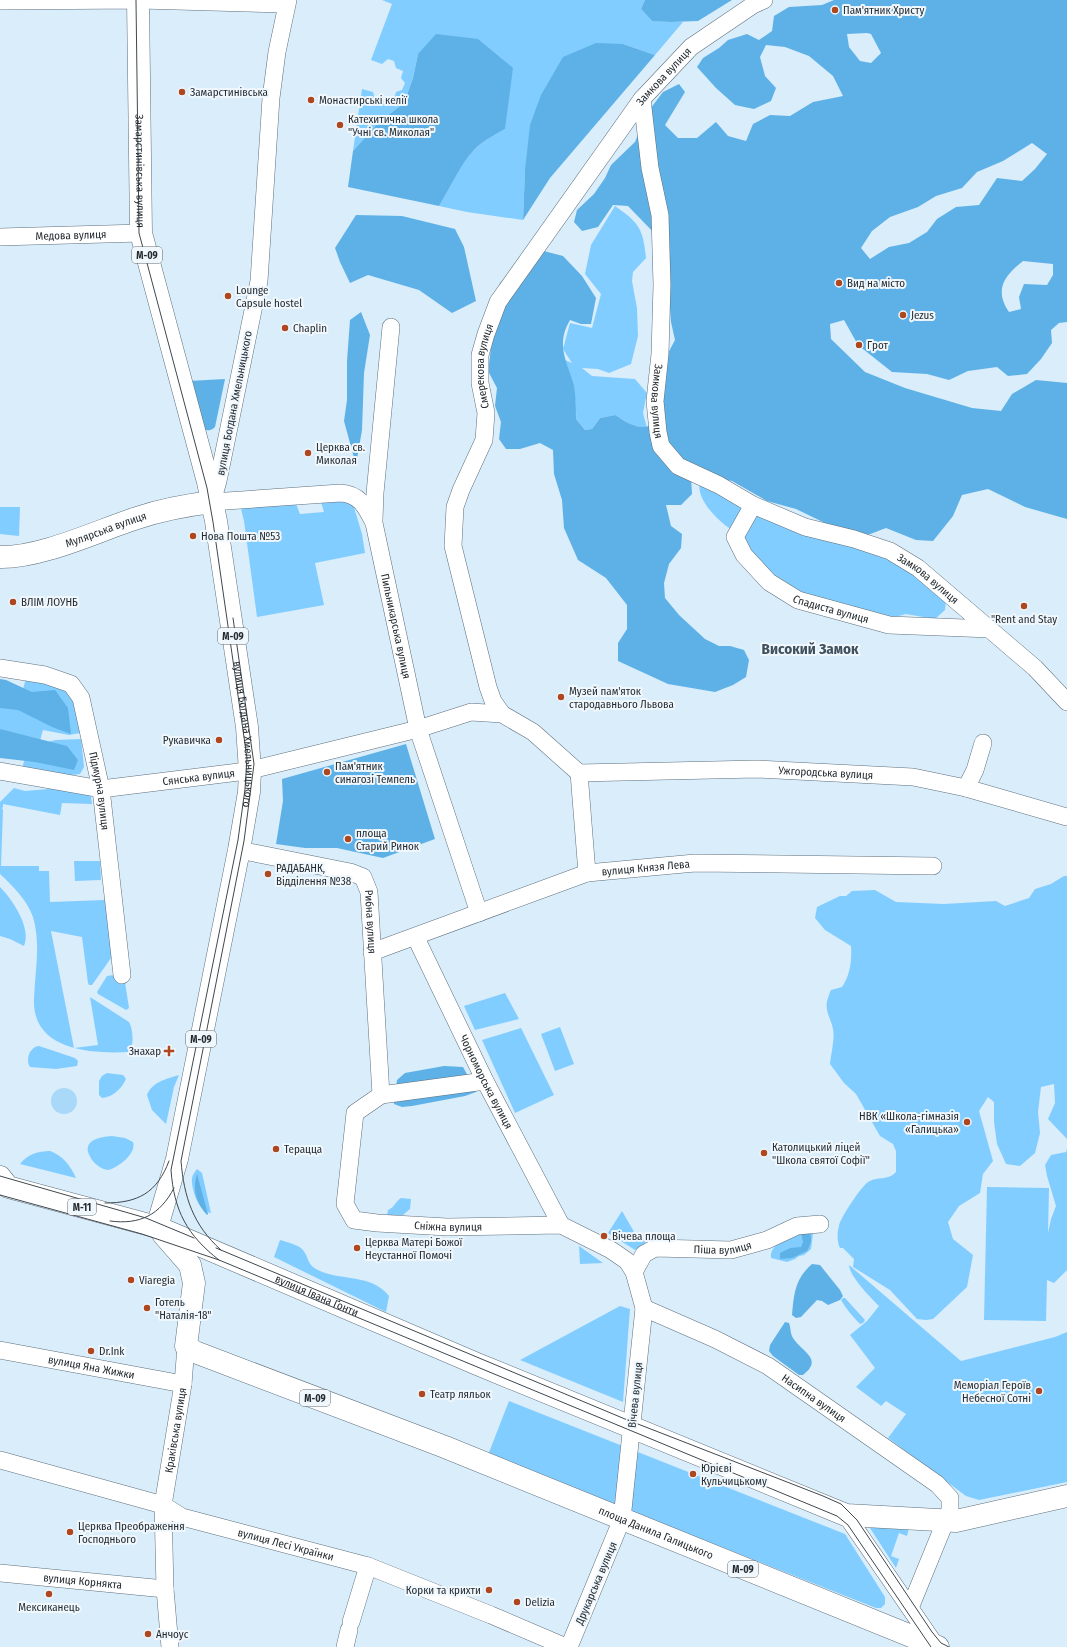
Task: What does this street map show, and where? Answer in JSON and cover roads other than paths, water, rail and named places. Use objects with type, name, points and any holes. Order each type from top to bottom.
[{"type":"main road","name":"Замарстинівська вулиця","points":[[138,0],[141,233],[208,482],[212,502]]},
{"type":"main road","name":"Мулярська вулиця","points":[[0,557],[16,557],[51,548],[139,518],[212,502]]},
{"type":"main road","name":"вулиця Богдана Хмельницького","points":[[157,1227],[177,1159],[239,850],[249,792],[250,771],[247,727],[212,502]]},
{"type":"main road","name":"М-11","points":[[3,1185],[157,1227]]},
{"type":"main road","name":"Краківська вулиця","points":[[157,1227],[178,1249],[190,1265],[194,1283],[186,1346]]},
{"type":"main road","name":"вулиця Івана Ґонти","points":[[157,1227],[477,1364],[631,1427]]},
{"type":"main road","name":"площа Данила Галицького","points":[[186,1346],[195,1352],[445,1447],[937,1647]]},
{"type":"main road","points":[[631,1427],[846,1515],[946,1522],[967,1519],[1067,1496]]},
{"type":"street","points":[[0,1],[138,0],[287,2]]},
{"type":"street","name":"Замкова вулиця","points":[[764,0],[753,5],[691,47],[642,99],[650,168],[660,214],[662,285],[660,354],[655,401],[661,446],[678,466],[753,505],[805,527],[854,539],[890,551],[918,568],[1035,668],[1067,702]]},
{"type":"street","name":"вулиця Богдана Хмельницького","points":[[212,502],[259,281],[271,98],[277,52],[287,2]]},
{"type":"street","name":"Смерекова вулиця","points":[[502,714],[492,701],[453,546],[456,507],[461,490],[484,440],[486,413],[480,383],[480,355],[498,302],[642,99]]},
{"type":"street","name":"Медова вулиця","points":[[0,237],[141,233]]},
{"type":"street","name":"Пильникарська вулиця","points":[[391,327],[375,493],[374,523],[418,729]]},
{"type":"street","points":[[196,442],[206,446],[219,444],[227,435]]},
{"type":"street","name":"Пильникарська вулиця","points":[[212,502],[331,493],[346,494],[364,504],[374,523]]},
{"type":"street","name":"Спадиста вулиця","points":[[753,505],[735,537],[744,555],[769,582],[798,600],[889,625],[990,629]]},
{"type":"street","name":"Підмурна вулиця","points":[[0,668],[45,675],[70,684],[81,698],[101,789],[122,975]]},
{"type":"street","name":"Сянська вулиця","points":[[0,771],[101,789],[250,771],[418,729],[472,712],[502,714]]},
{"type":"street","points":[[502,714],[533,732],[579,773],[587,873]]},
{"type":"street","points":[[418,729],[479,913]]},
{"type":"street","points":[[966,788],[975,770],[983,743]]},
{"type":"street","name":"Ужгородська вулиця","points":[[579,773],[757,769],[913,777],[966,788],[1067,818]]},
{"type":"street","name":"Рибна вулиця","points":[[239,850],[350,872],[363,877],[369,892],[381,1095]]},
{"type":"street","name":"вулиця Князя Лева","points":[[372,952],[416,938],[587,873],[695,863],[933,866]]},
{"type":"street","name":"Чорноморська вулиця","points":[[416,938],[485,1081],[561,1225]]},
{"type":"street","points":[[381,1095],[485,1081]]},
{"type":"street","name":"Сніжна вулиця","points":[[381,1095],[355,1113],[345,1204],[354,1220],[377,1223],[447,1227],[561,1225]]},
{"type":"street","name":"Піша вулиця","points":[[634,1272],[644,1254],[655,1248],[731,1250],[767,1240],[797,1226],[820,1224]]},
{"type":"street","points":[[561,1225],[612,1250],[628,1261],[634,1272]]},
{"type":"street","name":"Вічева вулиця","points":[[622,1520],[644,1308],[634,1272]]},
{"type":"street","name":"Насипна вулиця","points":[[644,1308],[715,1339],[768,1366],[938,1484],[950,1498],[950,1510],[946,1522]]},
{"type":"street","name":"Краківська вулиця","points":[[170,1647],[165,1589],[163,1505],[183,1384],[186,1346]]},
{"type":"street","name":"вулиця Яна Жижки","points":[[0,1350],[183,1384]]},
{"type":"street","name":"вулиця Лесі Українки","points":[[0,1460],[163,1505],[182,1517],[368,1566],[568,1647]]},
{"type":"street","name":"площа Данила Галицького","points":[[846,1515],[937,1647]]},
{"type":"street","name":"Друкарська вулиця","points":[[568,1647],[622,1520]]},
{"type":"street","points":[[910,1608],[946,1522]]},
{"type":"street","points":[[345,1647],[368,1566]]},
{"type":"street","name":"вулиця Корнякта","points":[[0,1573],[165,1589]]},
{"type":"tram line","points":[[136,0],[139,233],[207,488],[247,758],[245,789],[238,840],[171,1170],[175,1198],[184,1221],[198,1241],[219,1260]]},
{"type":"tram line","points":[[221,1250],[203,1231],[192,1210],[182,1174],[181,1161],[244,841],[254,764],[233,618]]},
{"type":"tram line","points":[[105,1203],[127,1201],[145,1194],[159,1181],[169,1161]]},
{"type":"tram line","points":[[0,1176],[146,1218],[194,1238]]},
{"type":"tram line","points":[[110,1221],[131,1221],[148,1216],[162,1205],[174,1188]]},
{"type":"tram line","points":[[0,1195],[142,1234],[219,1260],[837,1516],[848,1525],[931,1647]]},
{"type":"tram line","points":[[216,1248],[625,1419],[841,1504],[857,1520],[932,1632],[941,1643],[949,1647]]},
{"type":"place","name":"Пам'ятник Христу","points":[[835,10]]},
{"type":"place","name":"Замарстинівська","points":[[182,92]]},
{"type":"place","name":"Монастирські келії","points":[[311,100]]},
{"type":"place","name":"Катехитична школа \"Учні св. Миколая\"","points":[[340,125]]},
{"type":"place","name":"Вид на місто","points":[[839,283]]},
{"type":"place","name":"Lounge Capsule hostel","points":[[228,296]]},
{"type":"place","name":"Jezus","points":[[903,315]]},
{"type":"place","name":"Chaplin","points":[[285,328]]},
{"type":"place","name":"Грот","points":[[859,345]]},
{"type":"place","name":"Церква св. Миколая","points":[[308,453]]},
{"type":"place","name":"Нова Пошта №53","points":[[193,536]]},
{"type":"place","name":"ВЛІМ ЛОУНБ","points":[[13,602]]},
{"type":"place","name":"\"Rent and Stay","points":[[1024,606]]},
{"type":"place","name":"Музей пам'яток стародавнього Львова","points":[[561,697]]},
{"type":"place","name":"Рукавичка","points":[[219,740]]},
{"type":"place","name":"Пам'ятник синагозі Темпель","points":[[327,772]]},
{"type":"place","name":"площа Старий Ринок","points":[[348,839]]},
{"type":"place","name":"РАДАБАНК, Відділення №38","points":[[268,874]]},
{"type":"place","name":"Знахар","points":[[169,1051]]},
{"type":"place","name":"НВК «Школа-гімназія «Галицька»","points":[[967,1122]]},
{"type":"place","name":"Терацца","points":[[276,1149]]},
{"type":"place","name":"Католицький ліцей \"Школа святої Софії\"","points":[[764,1153]]},
{"type":"place","name":"Вічева площа","points":[[604,1236]]},
{"type":"place","name":"Церква Матері Божої Неустанної Помочі","points":[[357,1248]]},
{"type":"place","name":"Viaregia","points":[[131,1280]]},
{"type":"place","name":"Готель \"Наталія-18\"","points":[[147,1308]]},
{"type":"place","name":"Dr.Ink","points":[[91,1351]]},
{"type":"place","name":"Меморіал Героїв Небесної Сотні","points":[[1039,1391]]},
{"type":"place","name":"Театр ляльок","points":[[422,1394]]},
{"type":"place","name":"Юрієві Кульчицькому","points":[[693,1474]]},
{"type":"place","name":"Церква Преображення Господнього","points":[[70,1532]]},
{"type":"place","name":"Корки та крихти","points":[[489,1590]]},
{"type":"place","name":"Мексиканець","points":[[49,1594]]},
{"type":"place","name":"Delizia","points":[[517,1602]]},
{"type":"place","name":"Анчоус","points":[[148,1634]]},
{"type":"district","name":"Високий Замок","points":[[810,649]]}]
